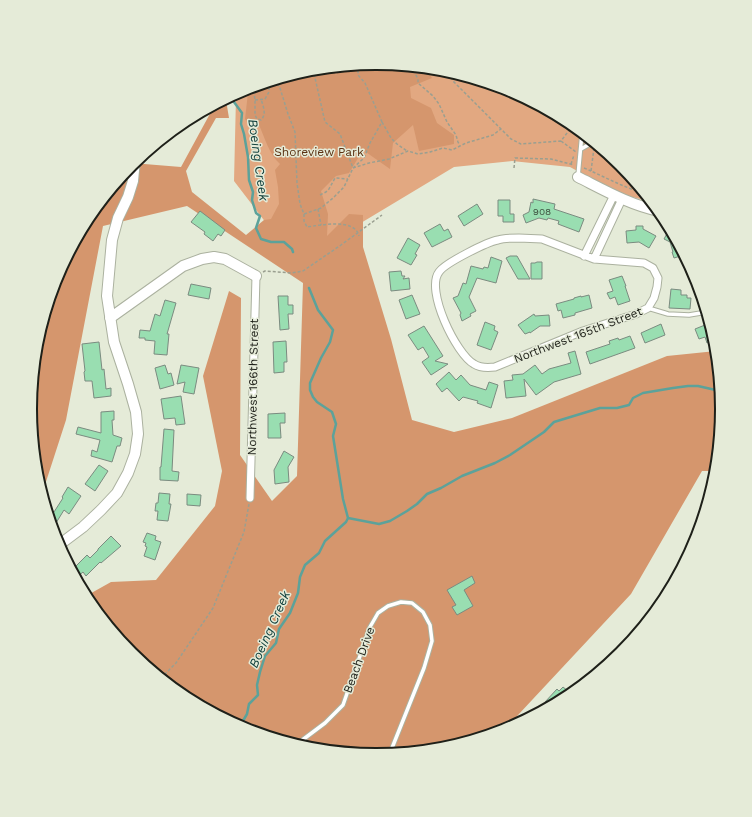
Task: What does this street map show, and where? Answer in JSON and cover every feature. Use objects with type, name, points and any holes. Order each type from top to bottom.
[{"type":"street","points":[[64,541],[92,519],[117,493],[128,473],[135,454],[138,434],[136,412],[114,342],[107,296],[112,240],[118,218],[128,197],[133,181],[134,171]]},
{"type":"street","points":[[578,177],[618,197],[650,210]]},
{"type":"street","points":[[618,197],[594,259],[584,256],[618,197]]},
{"type":"street","name":"Northwest 165th Street","points":[[584,256],[542,240],[519,238],[496,240],[446,265],[438,272],[435,281],[436,293],[443,318],[459,349],[466,358],[474,365],[485,368],[494,367],[583,331],[636,314],[648,308],[654,298],[657,287],[658,278],[654,268],[644,263],[594,259]]},
{"type":"street","points":[[110,318],[183,266],[202,259],[214,257],[225,259],[256,276]]},
{"type":"street","name":"Northwest 166th Street","points":[[250,498],[256,276]]},
{"type":"lane","points":[[578,177],[582,140]]},
{"type":"lane","points":[[581,150],[588,145]]},
{"type":"lane","points":[[648,308],[668,314],[690,315],[701,313]]},
{"type":"lane","name":"Beach Drive","points":[[303,739],[325,723],[343,705],[370,627],[378,613],[388,606],[401,602],[412,604],[423,612],[430,625],[432,642],[424,668],[392,747]]},
{"type":"path","points":[[358,70],[358,75],[365,83],[390,138],[408,151],[418,154],[443,148],[452,150],[466,143],[493,135],[501,129]]},
{"type":"path","points":[[414,71],[418,79],[418,83],[433,96],[439,104],[456,135],[460,146]]},
{"type":"path","points":[[314,75],[325,122],[340,134],[353,168]]},
{"type":"path","points":[[452,78],[511,139],[521,144],[561,142],[575,152]]},
{"type":"path","points":[[278,84],[294,132],[297,183],[300,204],[307,227],[332,224],[350,226],[360,236]]},
{"type":"path","points":[[256,100],[265,99],[269,92],[269,86]]},
{"type":"path","points":[[254,92],[256,100],[255,115],[257,119],[261,120],[265,113],[261,99]]},
{"type":"path","points":[[304,214],[318,209],[333,198],[344,187],[353,168],[364,158],[370,143],[382,122]]},
{"type":"path","points":[[561,142],[569,131]]},
{"type":"path","points":[[591,170],[594,149]]},
{"type":"path","points":[[575,152],[581,150]]},
{"type":"path","points":[[353,168],[389,159],[408,151]]},
{"type":"path","points":[[571,164],[575,152]]},
{"type":"path","points":[[514,168],[515,158],[551,159],[591,170],[636,191]]},
{"type":"path","points":[[320,195],[329,189],[335,178],[348,179]]},
{"type":"path","points":[[318,209],[321,226]]},
{"type":"path","points":[[256,276],[265,271],[291,273],[303,271],[382,215]]},
{"type":"path","points":[[166,674],[176,663],[213,608],[244,532],[250,498]]},
{"type":"green space","name":"Shoreview Park","points":[[354,70],[398,70],[420,72],[464,81],[485,87],[526,104],[564,127],[600,154],[616,169],[643,200],[620,194],[570,167],[512,161],[454,167],[296,262],[234,181],[236,100],[267,87],[310,76]]},
{"type":"green space","points":[[354,70],[398,70],[429,74],[432,78],[410,87],[411,98],[431,108],[437,123],[454,135],[454,144],[419,151],[413,125],[393,143],[390,169],[363,150],[349,173],[336,176],[321,191],[328,214],[327,236],[349,214],[363,215],[363,247],[391,339],[412,420],[454,432],[512,418],[667,356],[710,352],[712,364],[715,408],[712,453],[709,471],[702,471],[631,594],[516,718],[485,730],[464,736],[420,745],[376,748],[332,745],[267,730],[226,713],[188,690],[152,663],[121,632],[91,593],[111,582],[156,580],[215,506],[222,471],[203,376],[229,291],[241,298],[240,455],[272,501],[297,476],[303,283],[187,206],[103,226],[66,420],[46,482],[40,453],[37,408],[38,386],[40,364],[49,321],[55,300],[72,259],[82,239],[107,202],[142,164],[181,167],[210,113],[226,104],[229,118],[216,118],[186,171],[192,192],[246,235],[264,220],[271,219],[279,204],[275,170],[280,164],[270,151],[259,125],[247,122],[245,119],[248,94],[267,87],[310,76],[334,72],[336,75],[338,71]]},
{"type":"building","points":[[533,199],[555,204],[554,209],[584,219],[579,232],[558,224],[559,221],[548,218],[547,220],[539,218],[526,223],[523,215],[529,212]]},
{"type":"building","points":[[498,200],[510,200],[510,214],[514,214],[514,222],[503,222],[503,216],[498,216]]},
{"type":"building","points":[[477,204],[483,214],[464,226],[458,216]]},
{"type":"building","points":[[200,211],[225,230],[221,236],[218,234],[213,241],[204,234],[205,232],[191,222]]},
{"type":"building","points":[[440,224],[444,231],[448,229],[452,237],[432,247],[424,233]]},
{"type":"building","points":[[636,226],[643,226],[643,229],[656,236],[649,248],[639,242],[627,243],[626,231],[636,230]]},
{"type":"building","points":[[667,234],[679,257],[674,258],[670,242],[664,239]]},
{"type":"building","points":[[408,238],[420,245],[415,254],[417,255],[411,265],[397,258]]},
{"type":"building","points":[[510,256],[517,256],[530,279],[518,279],[506,258]]},
{"type":"building","points":[[491,257],[502,261],[496,283],[477,278],[469,297],[476,311],[462,321],[460,315],[461,313],[453,298],[458,296],[463,283],[466,284],[471,266],[483,269],[484,267],[488,268]]},
{"type":"building","points":[[542,262],[542,279],[531,279],[531,263]]},
{"type":"building","points":[[401,271],[402,276],[405,276],[403,279],[409,278],[410,289],[391,291],[389,272]]},
{"type":"building","points":[[622,276],[630,301],[618,305],[615,297],[610,299],[607,293],[613,291],[609,280]]},
{"type":"building","points":[[191,284],[211,288],[209,299],[188,295]]},
{"type":"building","points":[[671,289],[681,290],[681,295],[687,295],[687,298],[691,298],[690,309],[669,308]]},
{"type":"building","points":[[412,295],[420,314],[406,319],[399,300]]},
{"type":"building","points":[[589,295],[592,308],[563,318],[561,310],[558,311],[556,304]]},
{"type":"building","points":[[278,296],[288,296],[288,305],[293,305],[293,314],[288,314],[289,329],[280,330]]},
{"type":"building","points":[[165,300],[176,303],[167,334],[169,334],[167,355],[154,354],[155,341],[139,338],[140,330],[150,331],[155,314],[160,316]]},
{"type":"building","points":[[534,314],[535,316],[549,315],[550,326],[540,326],[530,333],[525,334],[518,325]]},
{"type":"building","points":[[485,322],[495,326],[494,330],[498,332],[491,350],[477,345]]},
{"type":"building","points":[[661,324],[665,335],[645,343],[641,333]]},
{"type":"building","points":[[704,325],[708,342],[707,343],[705,337],[699,339],[695,329]]},
{"type":"building","points":[[424,326],[443,356],[435,361],[448,364],[431,375],[422,362],[429,357],[423,347],[418,350],[408,335]]},
{"type":"building","points":[[630,336],[635,348],[590,364],[586,352],[610,344],[609,341],[618,338],[619,340]]},
{"type":"building","points":[[286,341],[287,362],[284,362],[284,372],[274,373],[273,342]]},
{"type":"building","points":[[99,342],[106,389],[111,388],[111,396],[94,398],[92,381],[85,381],[82,344]]},
{"type":"building","points":[[575,351],[581,374],[554,382],[536,395],[524,379],[526,396],[506,398],[504,381],[513,380],[512,375],[523,374],[535,365],[542,374],[549,369],[571,363],[568,353]]},
{"type":"building","points":[[165,365],[168,374],[171,373],[174,385],[160,389],[155,368]]},
{"type":"building","points":[[181,365],[199,368],[194,394],[183,392],[185,382],[177,384]]},
{"type":"building","points":[[449,372],[456,380],[461,375],[470,385],[486,390],[489,382],[498,385],[491,408],[477,403],[478,401],[463,397],[459,401],[447,388],[442,392],[436,384]]},
{"type":"building","points":[[181,396],[185,424],[176,425],[175,418],[164,419],[161,399]]},
{"type":"building","points":[[114,411],[114,420],[112,420],[113,435],[122,438],[120,446],[117,446],[112,462],[91,456],[92,450],[97,452],[100,440],[76,434],[78,427],[101,433],[101,412]]},
{"type":"building","points":[[285,413],[285,423],[280,423],[281,438],[268,438],[268,414]]},
{"type":"building","points":[[164,429],[174,430],[172,471],[179,472],[178,481],[160,480]]},
{"type":"building","points":[[284,451],[294,457],[288,467],[289,482],[275,484],[274,470]]},
{"type":"building","points":[[99,465],[108,471],[95,491],[85,484]]},
{"type":"building","points":[[68,487],[81,496],[69,514],[64,510],[57,522],[53,512],[63,498],[62,497]]},
{"type":"building","points":[[159,493],[170,494],[169,504],[171,504],[168,521],[157,520],[158,511],[155,511]]},
{"type":"building","points":[[187,494],[201,495],[200,506],[187,505]]},
{"type":"building","points":[[147,533],[156,536],[155,540],[161,542],[155,560],[144,556],[147,547],[145,546],[146,543],[143,542]]},
{"type":"building","points":[[111,536],[121,546],[101,563],[100,562],[86,576],[83,572],[80,574],[76,566],[87,555],[90,558]]},
{"type":"building","points":[[472,576],[475,583],[464,590],[473,606],[457,615],[452,607],[456,605],[447,590]]},
{"type":"building","points":[[563,687],[565,689],[545,702],[557,689],[559,691]]},
{"type":"waterway","name":"Boeing Creek","points":[[234,100],[242,113],[241,124],[248,157],[249,180],[253,192],[252,200],[256,213],[260,216],[256,228],[261,239],[271,242],[284,242],[292,249],[293,252]]},
{"type":"waterway","name":"Boeing Creek","points":[[243,721],[247,714],[249,704],[258,695],[257,685],[265,656],[276,643],[279,629],[290,613],[298,593],[300,577],[305,565],[319,553],[325,541],[346,522],[348,518],[343,499],[333,436],[336,424],[332,412],[317,402],[310,390],[310,383],[330,342],[333,330],[318,310],[309,288]]},
{"type":"waterway","points":[[348,518],[379,524],[390,521],[417,504],[427,494],[462,476],[495,463],[510,455],[544,432],[554,422],[600,408],[617,408],[629,405],[633,398],[643,393],[688,386],[698,386],[714,390]]}]
